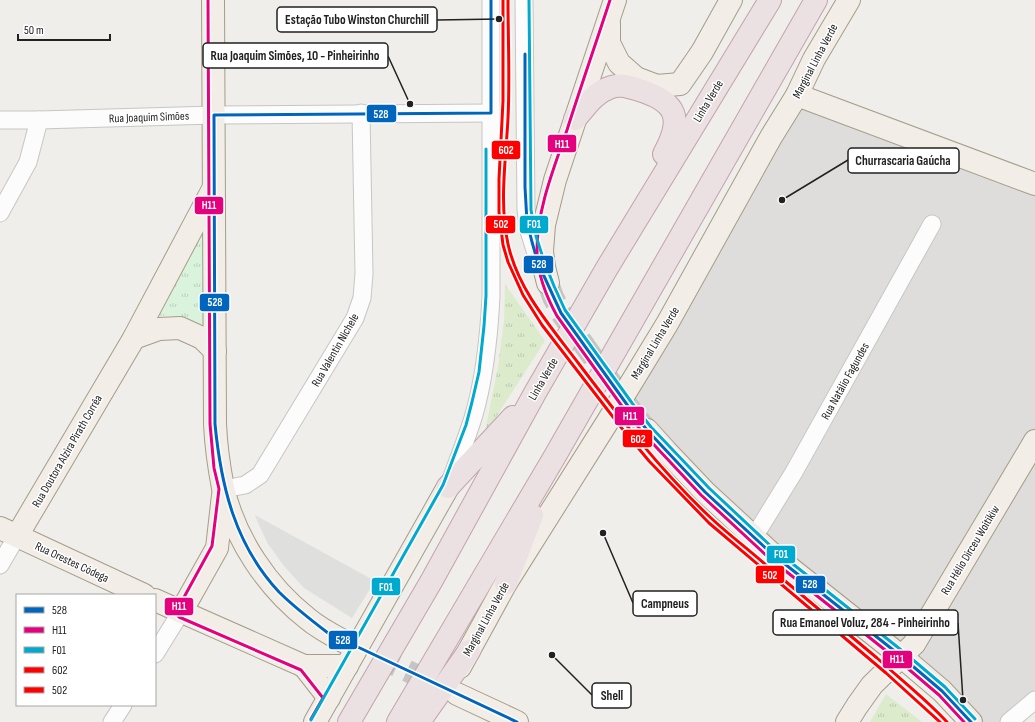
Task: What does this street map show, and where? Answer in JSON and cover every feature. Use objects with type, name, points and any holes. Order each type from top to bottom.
[{"type":"highway","name":"Linha Verde","points":[[349,722],[432,580],[535,392],[607,268],[770,0]]},
{"type":"highway","points":[[398,722],[555,456],[816,0]]},
{"type":"highway","points":[[575,119],[596,95],[609,87],[623,85],[654,95],[670,105],[674,119],[675,128],[671,141],[611,248],[607,268]]},
{"type":"highway","points":[[448,487],[535,392]]},
{"type":"highway","points":[[506,583],[555,456]]},
{"type":"highway","points":[[419,722],[469,651]]},
{"type":"main road","points":[[213,0],[215,424],[219,468],[229,508],[246,546],[257,565],[273,585],[308,620],[347,643]]},
{"type":"main road","points":[[548,283],[542,251],[544,224],[555,180],[615,0]]},
{"type":"main road","points":[[608,20],[610,43],[619,63],[636,78],[657,86],[680,84],[702,52],[731,0]]},
{"type":"main road","name":"Marginal Linha Verde","points":[[429,722],[506,583],[667,324],[849,0]]},
{"type":"main road","points":[[797,95],[1035,184]]},
{"type":"main road","name":"Rua Doutora Alzira Pirath Corrêa","points":[[8,532],[134,338],[214,188]]},
{"type":"main road","points":[[134,338],[159,329],[180,328],[202,338],[215,351]]},
{"type":"main road","points":[[647,430],[705,492],[771,553],[902,657],[942,691],[971,722]]},
{"type":"main road","name":"Rua Hélio Dirceu Woitikiw","points":[[847,722],[872,685],[914,644],[1035,441]]},
{"type":"main road","points":[[315,722],[448,487]]},
{"type":"main road","points":[[181,612],[217,548],[224,489]]},
{"type":"main road","name":"Rua Orestes Códega","points":[[8,532],[142,594]]},
{"type":"main road","points":[[217,548],[246,546]]},
{"type":"main road","points":[[156,600],[304,666],[348,666]]},
{"type":"main road","points":[[304,666],[329,698]]},
{"type":"main road","points":[[457,694],[516,722]]},
{"type":"street","points":[[448,487],[473,417],[482,383],[487,351],[492,296],[491,0]]},
{"type":"street","points":[[524,0],[526,210],[529,231],[534,249],[548,283]]},
{"type":"street","name":"Rua Valentin Nichele","points":[[224,489],[245,485],[260,475],[355,318],[362,298],[364,274],[361,113]]},
{"type":"street","name":"Rua Joaquim Simões","points":[[0,120],[214,115],[491,113]]},
{"type":"street","points":[[0,213],[28,162],[39,120]]},
{"type":"street","name":"Rua Natálio Fagundes","points":[[754,537],[794,472],[932,224]]},
{"type":"street","name":"Rua Doutora Alzira Pirath Corrêa","points":[[0,565],[8,532]]},
{"type":"street","points":[[156,652],[181,612]]},
{"type":"street","points":[[1009,722],[1035,700]]},
{"type":"street","points":[[112,722],[122,706]]},
{"type":"shaded area","points":[[797,95],[1035,184],[1035,700],[1009,722],[971,722],[647,430],[628,406]]},
{"type":"shaded area","points":[[255,515],[375,581],[352,618],[304,588],[284,566],[268,544]]},
{"type":"green space","points":[[203,226],[209,331],[189,320],[182,318],[169,316],[153,317]]},
{"type":"green space","points":[[505,284],[545,341],[484,436],[498,367],[504,321]]},
{"type":"green space","points":[[886,694],[922,722],[870,722]]},
{"type":"tunnel","points":[[548,283],[561,313],[647,430]]},
{"type":"tunnel","points":[[347,643],[440,686]]},
{"type":"transit line","name":"H11","points":[[208,0],[210,424],[214,468],[219,489],[212,546],[176,613],[179,617],[301,670],[323,698],[311,719]]},
{"type":"transit line","name":"528","points":[[491,0],[491,113],[214,115],[215,424],[221,470],[233,514],[251,555],[279,592],[328,633],[517,722]]},
{"type":"transit line","name":"502","points":[[503,0],[503,101],[499,212],[503,245],[508,262],[523,295],[542,325],[620,426],[649,461],[709,523],[886,673],[940,722]]},
{"type":"transit line","name":"602","points":[[508,0],[509,103],[504,181],[504,213],[508,244],[519,277],[527,292],[547,322],[594,384],[675,482],[724,530],[877,658],[922,697],[947,722]]},
{"type":"transit line","name":"F01","points":[[529,0],[531,210],[536,236],[544,261],[565,310],[651,427],[709,488],[774,549],[905,653],[945,687],[975,719]]},
{"type":"transit line","name":"H11","points":[[610,0],[547,189],[540,219],[537,259],[540,276],[553,308],[557,316],[624,409],[643,433],[701,495],[768,557],[899,661],[939,695],[964,722]]},
{"type":"transit line","name":"528","points":[[525,54],[525,187],[527,222],[538,263],[561,313],[647,430],[705,492],[771,553],[902,657],[942,691],[971,722]]},
{"type":"transit line","name":"F01","points":[[311,720],[443,485],[466,425],[479,372],[484,326],[486,296],[486,149]]},
{"type":"place","name":"Estação Tubo Winston Churchill","points":[[499,19]]},
{"type":"place","name":"Rua Joaquim Simões, 10 - Pinheirinho","points":[[410,104]]},
{"type":"place","name":"Churrascaria Gaúcha","points":[[782,200]]},
{"type":"place","name":"Campneus","points":[[603,533]]},
{"type":"place","name":"Shell","points":[[552,655]]},
{"type":"place","name":"Rua Emanoel Voluz, 284 - Pinheirinho","points":[[963,700]]}]
